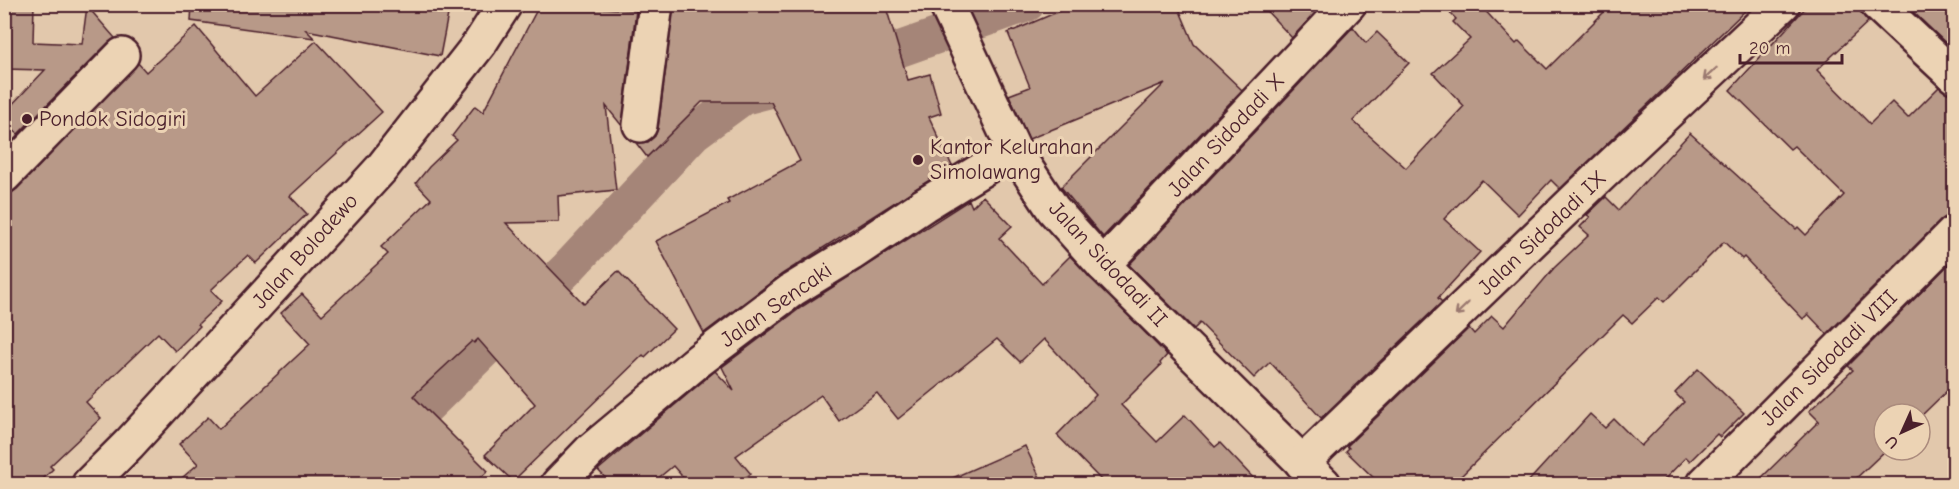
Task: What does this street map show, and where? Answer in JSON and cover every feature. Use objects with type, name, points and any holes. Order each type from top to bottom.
[{"type":"street","name":"Jalan Bolodewo","points":[[89,484],[129,444],[381,169],[480,43],[505,4]]},
{"type":"street","points":[[640,125],[656,4]]},
{"type":"street","name":"Jalan Sidodadi X","points":[[1103,265],[1349,4]]},
{"type":"street","name":"Jalan Sidodadi IX","points":[[1313,474],[1601,175],[1784,4]]},
{"type":"street","points":[[1877,4],[1954,76]]},
{"type":"street","name":"Jalan Sidodadi II","points":[[948,8],[1014,150],[1053,209],[1103,265],[1313,474]]},
{"type":"street","points":[[4,176],[122,55]]},
{"type":"street","name":"Jalan Sencaki","points":[[558,484],[590,452],[698,361],[792,290],[1014,150]]},
{"type":"street","name":"Jalan Sidodadi VIII","points":[[1704,484],[1954,233]]},
{"type":"building","name":"Pondok Sidogiri","points":[[4,4],[34,4],[33,42],[82,44],[87,6],[115,38],[18,134],[4,122],[4,113],[45,70],[4,69]]},
{"type":"building","points":[[192,4],[450,4],[440,56],[306,30],[314,38],[191,21]]},
{"type":"building","points":[[540,4],[636,10],[622,126],[606,106],[616,190],[558,196],[559,222],[506,223],[584,304],[618,271],[674,329],[645,357],[643,355],[513,481],[485,455],[535,404],[478,339],[474,343],[472,341],[413,396],[488,471],[474,484],[175,484],[198,464],[179,444],[208,417],[219,429],[310,344],[281,313],[302,294],[322,315],[388,254],[381,247],[431,199],[416,183],[457,140],[452,136],[475,106],[483,112]]},
{"type":"building","points":[[674,4],[885,4],[908,80],[930,74],[941,113],[929,117],[952,166],[782,274],[704,333],[656,241],[729,203],[727,200],[800,161],[771,102],[702,102],[647,157],[636,143],[648,142],[655,136],[658,128]]},
{"type":"building","points":[[1076,4],[1177,4],[1194,44],[1242,90],[1103,237],[1061,187],[1165,83],[1029,139],[1009,95],[1030,87],[1008,33]]},
{"type":"building","points":[[1260,4],[1323,4],[1292,38]]},
{"type":"building","points":[[1441,4],[1479,4],[1516,44],[1519,41],[1547,69],[1612,4],[1752,4],[1560,189],[1551,180],[1518,215],[1482,180],[1444,219],[1480,252],[1438,298],[1442,302],[1321,418],[1270,362],[1254,378],[1200,323],[1194,329],[1129,265],[1353,27],[1366,43],[1377,32],[1409,63],[1353,121],[1406,168],[1464,106],[1433,73],[1470,39],[1453,22],[1456,19]]},
{"type":"building","points":[[1809,4],[1859,4],[1859,10],[1868,22],[1817,70],[1870,124],[1892,102],[1908,118],[1939,87],[1949,94],[1954,94],[1954,215],[1941,220],[1827,334],[1808,314],[1803,319],[1744,257],[1742,259],[1724,242],[1664,302],[1659,297],[1632,323],[1623,315],[1453,484],[1380,484],[1346,451],[1349,448],[1347,446],[1469,328],[1474,334],[1492,316],[1504,327],[1554,268],[1589,235],[1580,227],[1590,217],[1587,215],[1606,197],[1619,210],[1690,133],[1796,229],[1798,227],[1806,235],[1844,195],[1794,146],[1790,149],[1730,90]]},
{"type":"building","points":[[1905,4],[1954,4],[1954,51]]},
{"type":"building","points":[[196,26],[255,96],[316,41],[382,112],[290,196],[307,214],[256,263],[248,255],[211,290],[222,301],[175,351],[158,333],[86,402],[101,418],[50,466],[53,469],[38,484],[4,484],[4,194],[10,194],[17,189],[138,63],[146,72]]},
{"type":"building","points":[[983,196],[1012,226],[999,238],[1042,284],[1070,256],[1167,355],[1160,363],[1161,365],[1121,405],[1157,442],[1185,415],[1215,447],[1220,443],[1259,484],[1105,484],[1057,435],[1096,395],[1044,339],[1020,362],[997,339],[898,419],[877,393],[839,421],[821,395],[736,456],[751,474],[735,484],[689,484],[673,466],[651,484],[611,484],[598,470],[715,371],[734,391],[722,367],[803,306],[969,200],[972,207]]},
{"type":"building","points":[[1954,259],[1954,384],[1932,405],[1932,402],[1872,402],[1873,462],[1850,484],[1755,484],[1819,421],[1809,411],[1853,370],[1848,366]]},
{"type":"building","points":[[1698,369],[1744,413],[1720,437],[1717,434],[1690,461],[1686,457],[1660,484],[1526,484],[1590,414],[1605,428],[1614,419],[1641,446],[1684,402],[1675,393]]},
{"type":"building","points":[[1025,446],[1043,484],[939,484]]},
{"type":"waterway","points":[[852,66],[1027,4]]},
{"type":"waterway","points":[[354,484],[397,435],[566,270],[694,133],[743,97],[782,87]]},
{"type":"place","name":"Pondok Sidogiri","points":[[27,119]]},
{"type":"place","name":"Kantor Kelurahan Simolawang","points":[[918,160]]}]
